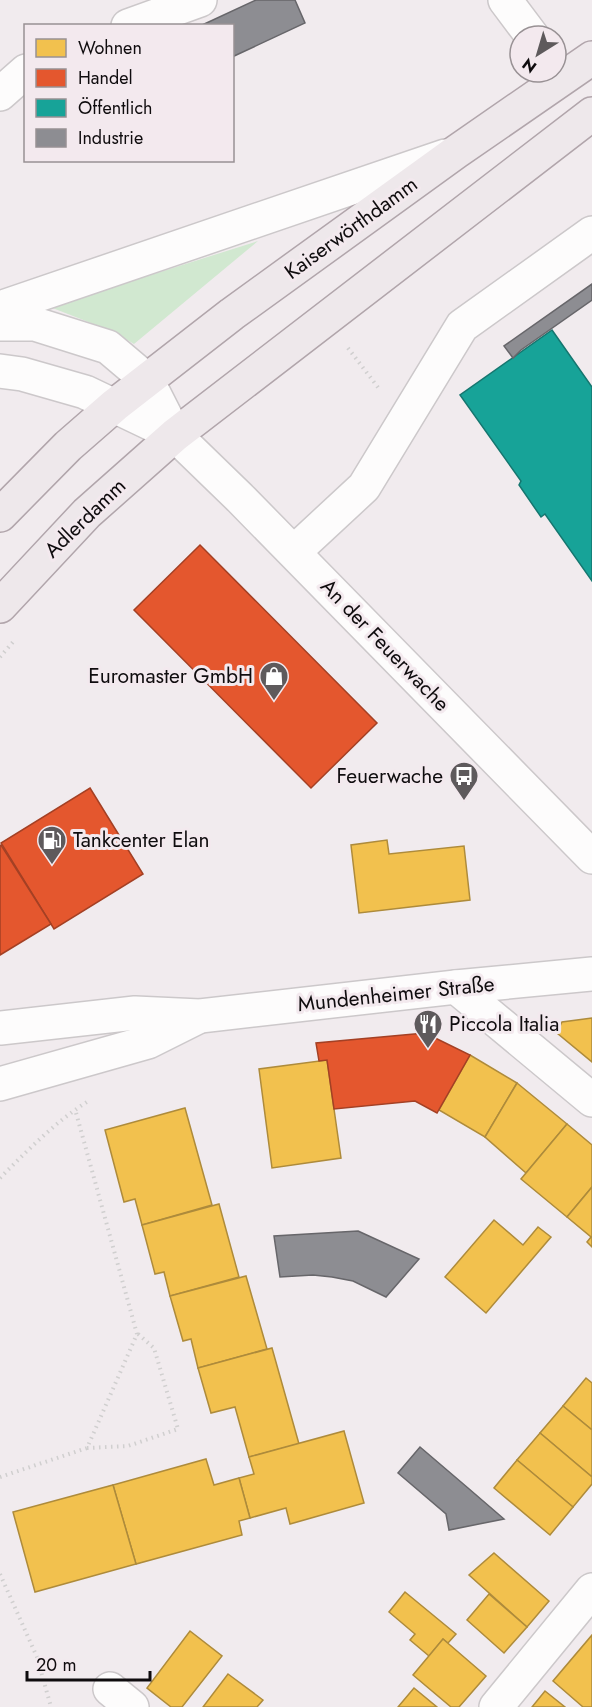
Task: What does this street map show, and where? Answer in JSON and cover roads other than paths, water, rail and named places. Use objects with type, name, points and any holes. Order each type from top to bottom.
[{"type":"main road","name":"Kaiserwörthdamm","points":[[568,69],[592,58]]},
{"type":"main road","name":"Kaiserwörthdamm","points":[[0,514],[68,446],[115,405],[232,314],[456,152],[546,84]]},
{"type":"main road","points":[[175,435],[592,114]]},
{"type":"main road","name":"Adlerdamm","points":[[0,606],[87,513],[175,435]]},
{"type":"street","points":[[134,24],[200,0]]},
{"type":"street","points":[[505,0],[523,24]]},
{"type":"street","points":[[0,94],[24,73]]},
{"type":"street","points":[[0,308],[456,152]]},
{"type":"street","points":[[294,552],[364,487],[462,326],[592,233]]},
{"type":"street","points":[[0,324],[35,324],[108,347],[147,380],[175,435]]},
{"type":"street","points":[[0,371],[22,374],[85,392],[175,435]]},
{"type":"street","name":"An der Feuerwache","points":[[175,435],[294,552],[592,857]]},
{"type":"street","name":"Mundenheimer Straße","points":[[0,1028],[135,1013],[200,1016],[592,974]]},
{"type":"street","points":[[456,987],[592,1100]]},
{"type":"street","name":"Mundenheimer Straße","points":[[2,1086],[148,1041],[200,1016]]},
{"type":"street","points":[[496,1707],[592,1590]]},
{"type":"place","name":"Euromaster GmbH","points":[[274,702]]},
{"type":"place","name":"Feuerwache","points":[[464,802]]},
{"type":"place","name":"Tankcenter Elan","points":[[52,866]]},
{"type":"place","name":"Piccola Italia","points":[[428,1050]]}]
